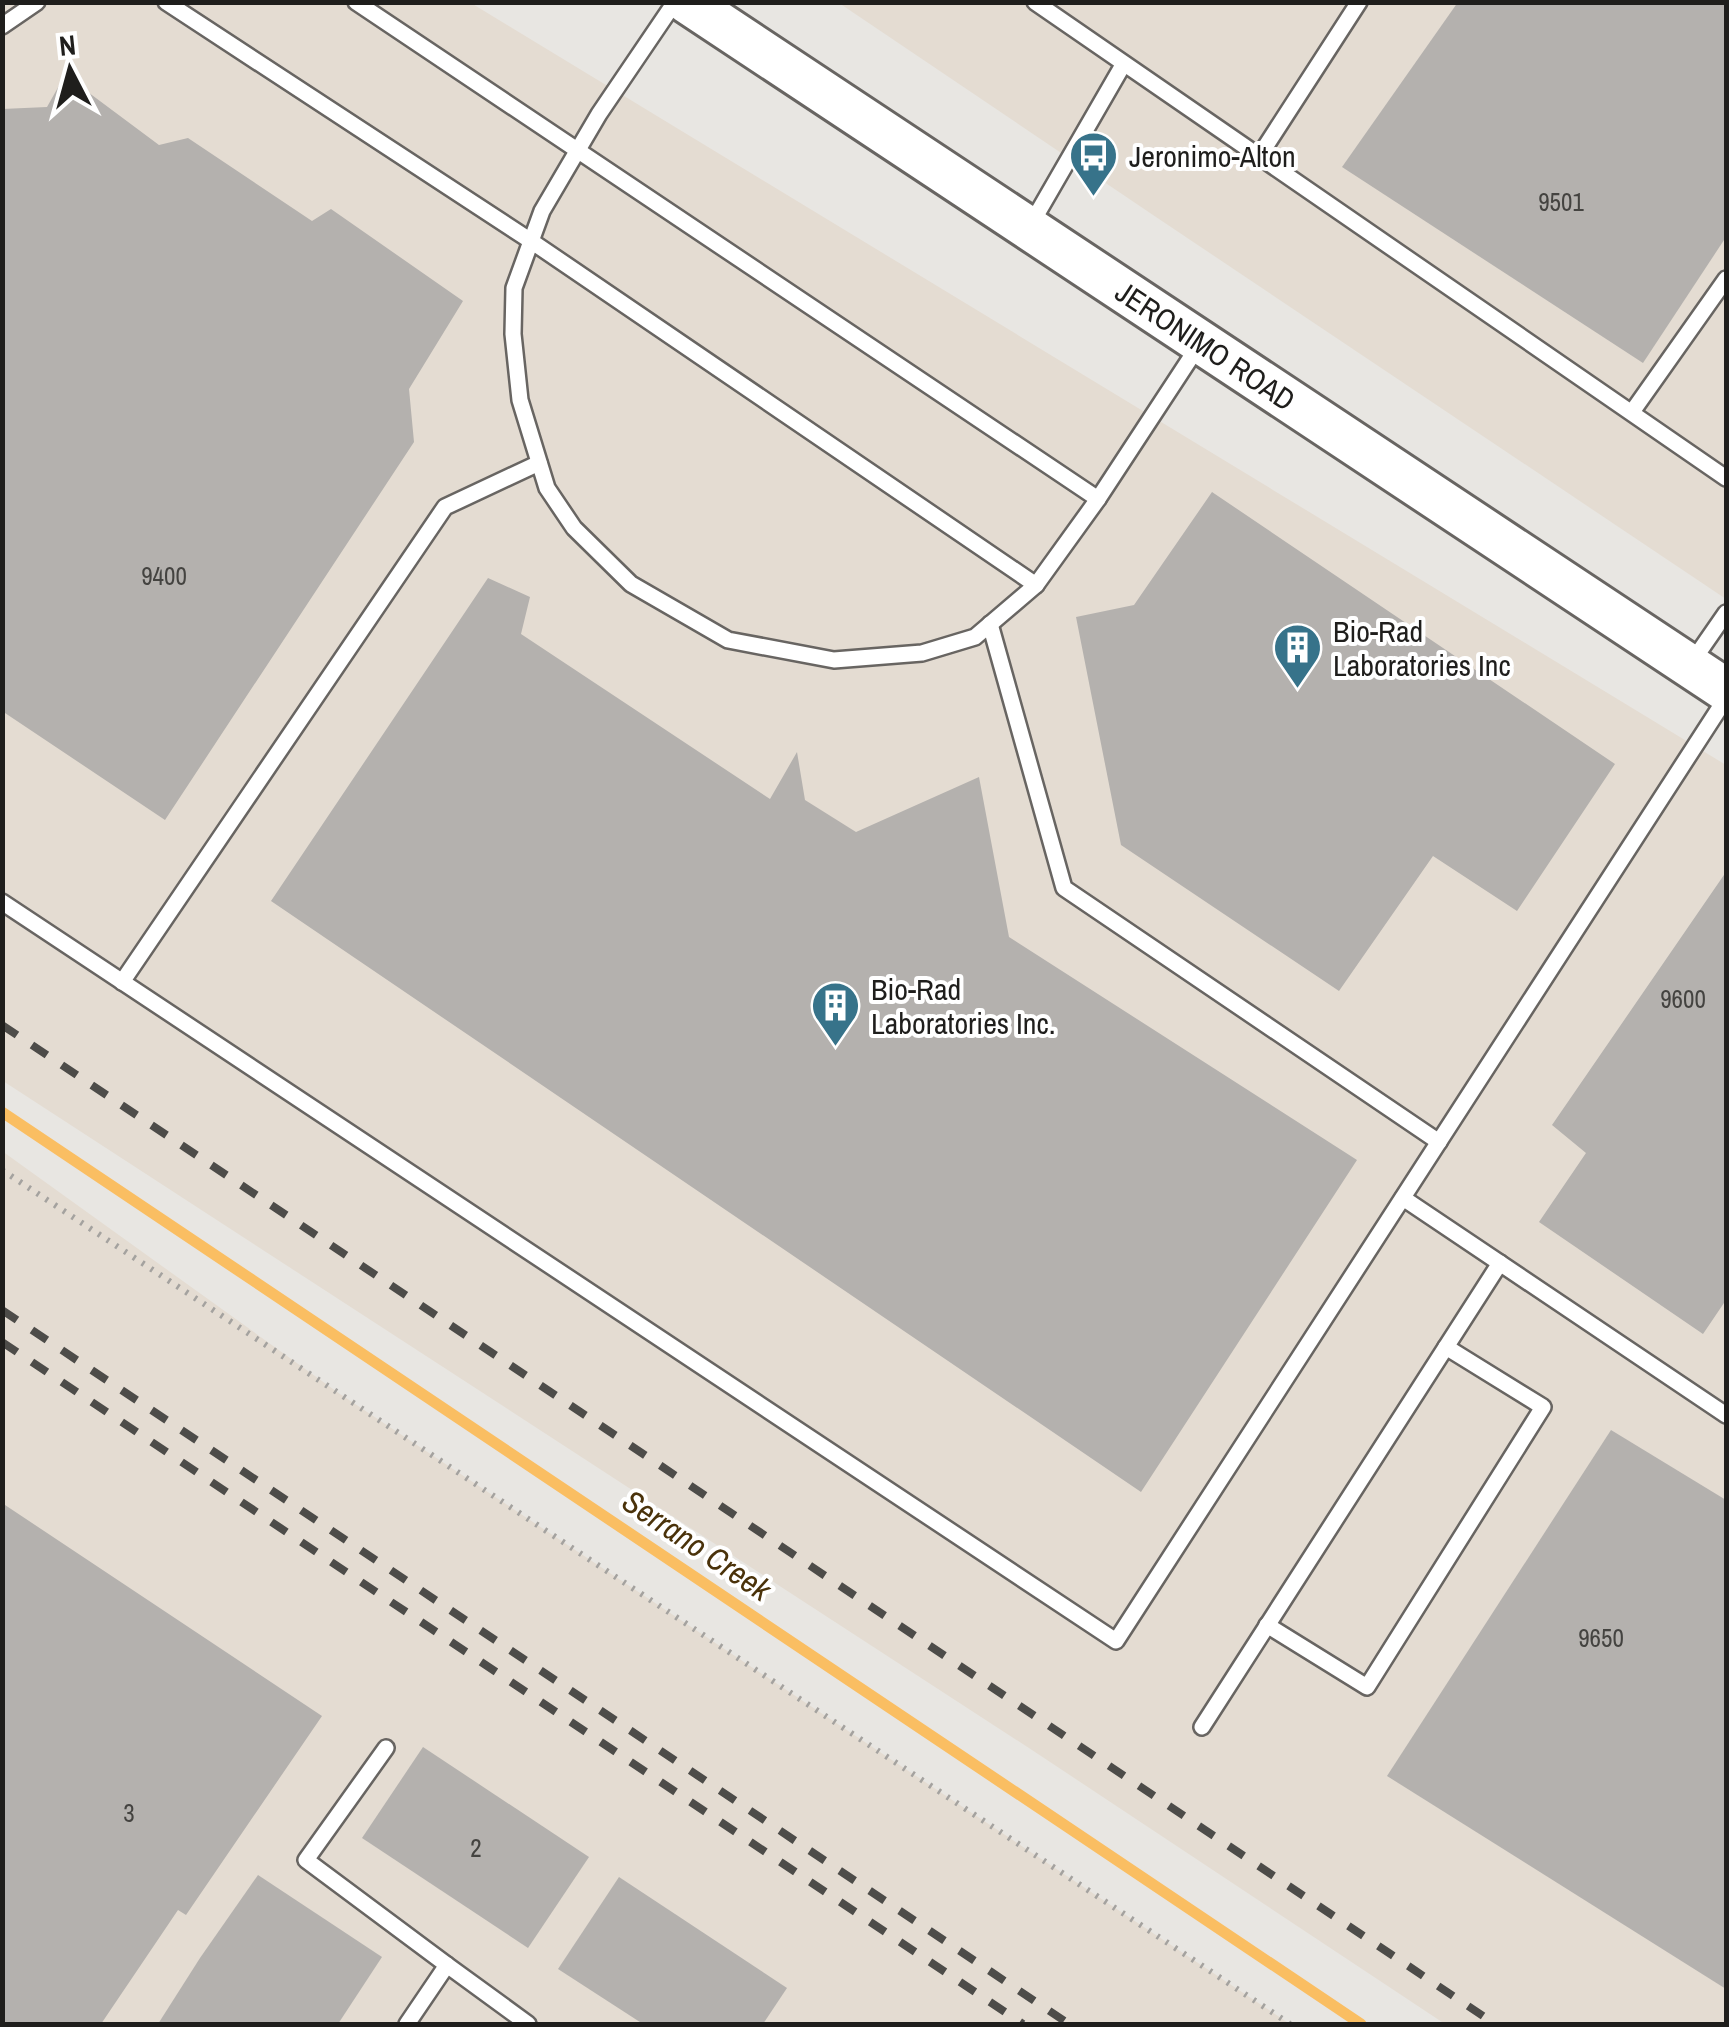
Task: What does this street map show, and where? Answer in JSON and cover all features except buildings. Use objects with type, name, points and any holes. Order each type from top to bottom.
[{"type":"main road","name":"JERONIMO ROAD","points":[[687,2],[1726,690]]},
{"type":"lane","points":[[2,26],[36,2]]},
{"type":"lane","points":[[166,2],[532,241],[1036,586]]},
{"type":"lane","points":[[356,2],[1098,499]]},
{"type":"lane","points":[[675,2],[599,114],[542,211],[514,288],[513,334],[520,400],[547,488],[574,528],[631,584],[728,640],[834,660],[922,654],[975,637],[1036,586],[1201,341]]},
{"type":"lane","points":[[1035,2],[1726,478]]},
{"type":"lane","points":[[1260,155],[1359,2]]},
{"type":"lane","points":[[1029,227],[1123,65]]},
{"type":"lane","points":[[1632,412],[1726,279]]},
{"type":"lane","points":[[122,982],[445,507],[539,463]]},
{"type":"lane","points":[[1690,666],[1726,613]]},
{"type":"lane","points":[[990,624],[1064,888],[1440,1142]]},
{"type":"lane","points":[[2,902],[1116,1641],[1726,698]]},
{"type":"lane","points":[[1403,1198],[1726,1415]]},
{"type":"lane","points":[[1202,1728],[1500,1264]]},
{"type":"lane","points":[[1267,1624],[1367,1687],[1543,1407],[1446,1347]]},
{"type":"lane","points":[[386,1748],[306,1860],[528,2024]]},
{"type":"lane","points":[[407,2024],[447,1965]]},
{"type":"path","points":[[2,1170],[1290,2024]]},
{"type":"shaded area","points":[[2,3],[471,3],[1726,765],[1726,2024],[1445,2024],[1032,1750],[3,1081]]},
{"type":"shaded area","points":[[839,3],[1726,3],[1726,599],[1156,217]]},
{"type":"shaded area","points":[[2,1151],[340,1394],[1290,2024],[3,2024]]},
{"type":"waterway","name":"Serrano Creek","points":[[2,1112],[1361,2024]]},
{"type":"railway","points":[[2,1025],[1495,2024]]},
{"type":"railway","points":[[2,1310],[1069,2024]]},
{"type":"railway","points":[[2,1342],[1023,2024]]},
{"type":"place","name":"Jeronimo-Alton","points":[[1094,198]]},
{"type":"place","name":"Bio-Rad Laboratories Inc","points":[[1298,690]]},
{"type":"place","name":"Bio-Rad Laboratories Inc.","points":[[836,1048]]}]
